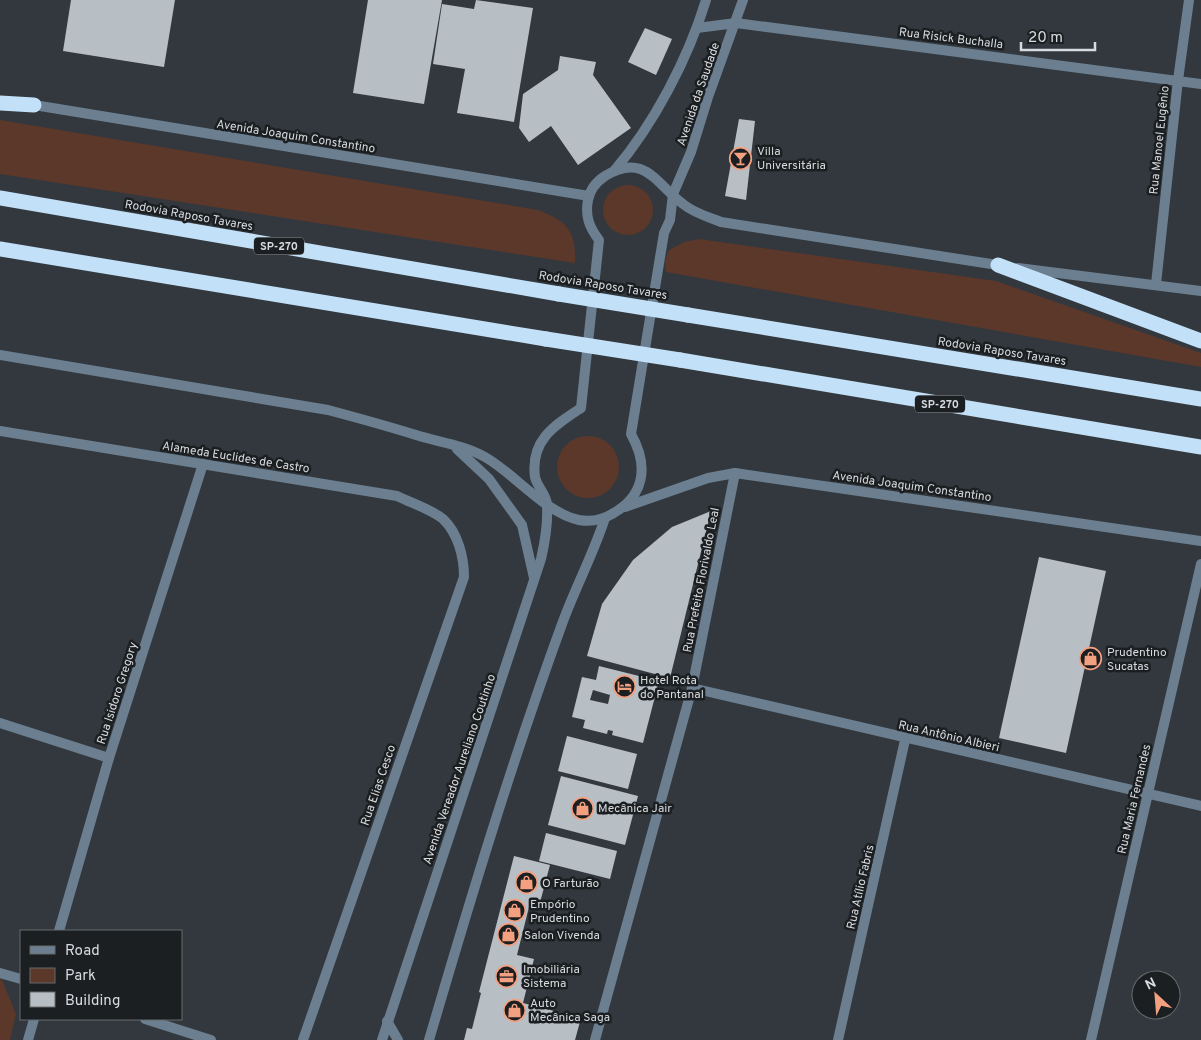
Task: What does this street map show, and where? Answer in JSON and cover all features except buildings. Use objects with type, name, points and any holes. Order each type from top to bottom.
[{"type":"highway","points":[[0,101],[34,105]]},
{"type":"highway","name":"Rodovia Raposo Tavares","points":[[0,198],[558,294],[1201,399]]},
{"type":"highway","name":"SP-270","points":[[0,250],[680,360],[1201,447]]},
{"type":"highway","points":[[998,265],[1201,341]]},
{"type":"street","name":"Avenida da Saudade","points":[[589,196],[598,181],[614,171],[637,144],[697,28],[706,0]]},
{"type":"street","name":"Avenida da Saudade","points":[[624,508],[635,495],[641,480],[642,464],[639,448],[631,434],[664,233],[670,220],[673,194],[691,152],[708,97],[743,0]]},
{"type":"street","name":"Rua Manoel Eugênio","points":[[1156,284],[1178,80],[1189,0]]},
{"type":"street","name":"Rua Risick Buchalla","points":[[697,28],[736,22],[1201,84]]},
{"type":"street","name":"Avenida Joaquim Constantino","points":[[34,105],[589,196]]},
{"type":"street","points":[[614,171],[632,167],[646,171],[682,204],[699,214],[721,222],[998,265],[1201,291]]},
{"type":"street","points":[[547,503],[535,478],[535,460],[540,442],[551,428],[582,408],[599,240],[592,230],[588,219],[589,196]]},
{"type":"street","points":[[0,354],[328,410],[452,445],[485,457],[559,513],[575,519],[593,521],[605,518]]},
{"type":"street","name":"Alameda Euclides de Castro","points":[[0,431],[397,496],[442,519],[455,537]]},
{"type":"street","points":[[452,445],[489,479],[522,525],[535,581]]},
{"type":"street","name":"Rua Isidoro Gregory","points":[[59,930],[109,758],[203,464]]},
{"type":"street","name":"Avenida Joaquim Constantino","points":[[605,518],[624,508],[708,478],[735,473],[1201,541]]},
{"type":"street","name":"Rua Prefeito Florivaldo Leal","points":[[595,1040],[692,688],[735,473]]},
{"type":"street","name":"Avenida Vereador Aureliano Coutinho","points":[[382,1040],[535,581],[545,542],[547,503]]},
{"type":"street","points":[[429,1040],[476,880],[559,632],[598,542],[605,518]]},
{"type":"street","name":"Rua Elias Cesco","points":[[303,1040],[464,577],[464,563],[455,537]]},
{"type":"street","name":"Rua Maria Fernandes","points":[[1091,1040],[1201,564]]},
{"type":"street","name":"Rua Antônio Albieri","points":[[692,688],[905,740],[1201,806]]},
{"type":"street","points":[[0,723],[109,758]]},
{"type":"street","name":"Rua Atílio Fabris","points":[[838,1040],[905,740]]},
{"type":"street","points":[[0,973],[20,980]]},
{"type":"street","points":[[28,1040],[34,1020]]},
{"type":"street","points":[[147,1020],[211,1040]]},
{"type":"street","points":[[387,1021],[398,1040]]},
{"type":"green space","points":[[0,120],[538,210],[556,218],[568,229],[574,243],[575,263],[0,174]]},
{"type":"green space","points":[[623,185],[633,185],[646,192],[653,205],[653,215],[646,228],[633,235],[623,235],[614,231],[607,224],[603,215],[603,205],[607,196],[614,189]]},
{"type":"green space","points":[[699,239],[996,281],[1201,353],[1201,367],[666,272],[665,261],[669,250],[684,242]]},
{"type":"green space","points":[[588,436],[600,439],[610,445],[616,455],[619,467],[616,479],[610,489],[600,495],[588,498],[576,495],[566,489],[560,479],[557,467],[560,455],[566,445],[576,439]]},
{"type":"green space","points":[[0,979],[16,1014],[10,1040],[0,1040]]},
{"type":"place","name":"Villa Universitária","points":[[741,158]]},
{"type":"place","name":"Prudentino Sucatas","points":[[1091,659]]},
{"type":"place","name":"Hotel Rota do Pantanal","points":[[624,687]]},
{"type":"place","name":"Mecânica Jair","points":[[582,808]]},
{"type":"place","name":"O Farturão","points":[[526,883]]},
{"type":"place","name":"Empório Prudentino","points":[[514,911]]},
{"type":"place","name":"Salon Vivenda","points":[[508,935]]},
{"type":"place","name":"Imobiliária Sistema","points":[[507,976]]},
{"type":"place","name":"Auto Mecânica Saga","points":[[514,1010]]}]
